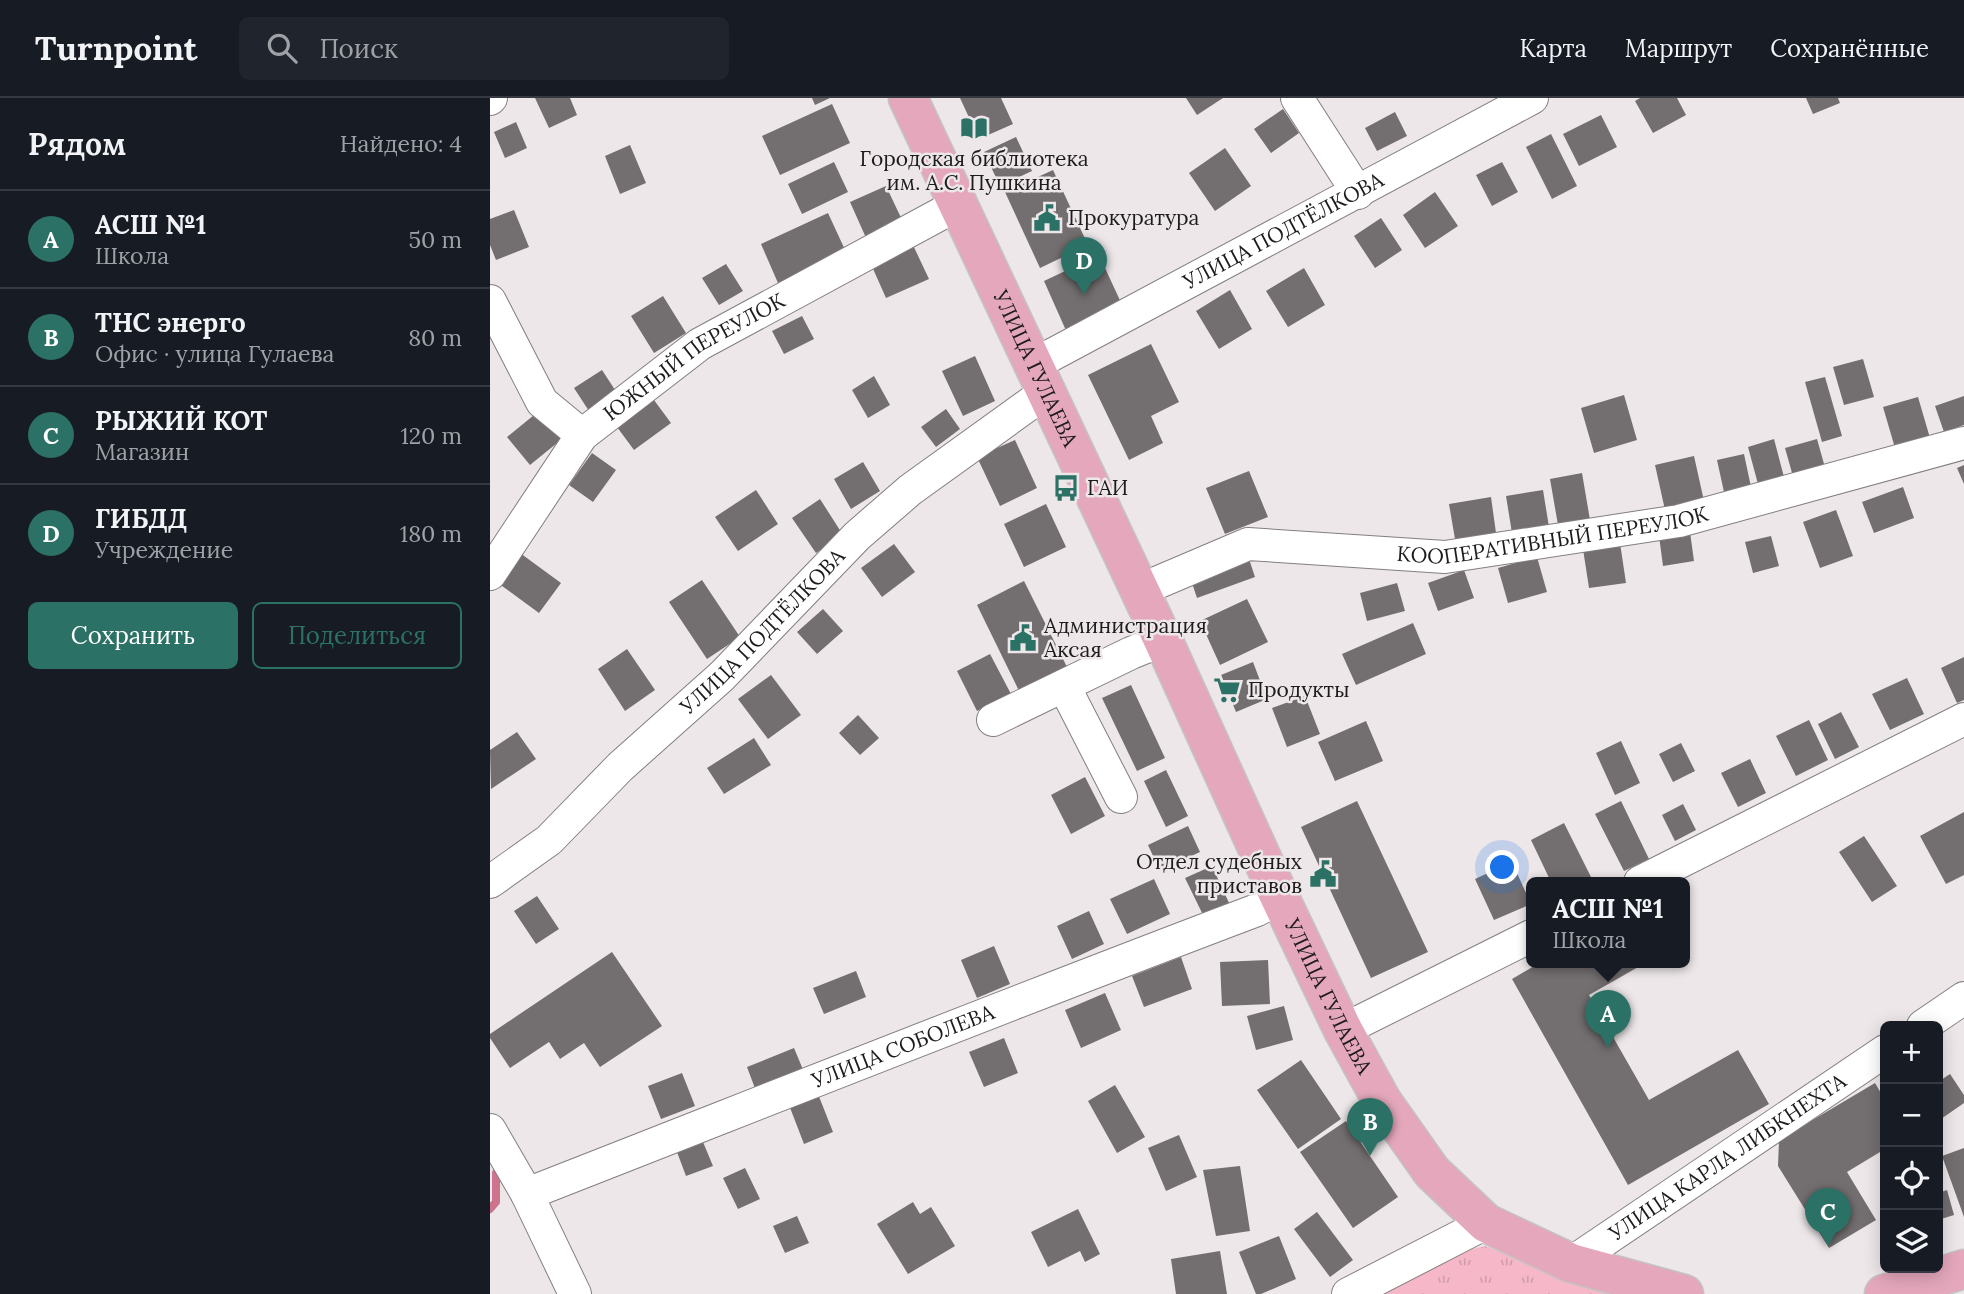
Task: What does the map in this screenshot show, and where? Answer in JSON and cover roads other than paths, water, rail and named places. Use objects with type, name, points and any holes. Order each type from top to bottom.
[{"type":"main road","name":"УЛИЦА ГУЛАЕВА","points":[[908,98],[1140,590],[1280,898],[1343,1030],[1382,1101],[1432,1172],[1486,1223],[1571,1262],[1684,1294]]},
{"type":"main road","points":[[1884,1294],[1964,1269]]},
{"type":"street","points":[[1297,98],[1358,193]]},
{"type":"street","name":"УЛИЦА ПОДТЁЛКОВА","points":[[490,881],[549,840],[620,767],[722,676],[857,536],[1040,378],[1358,193],[1532,98]]},
{"type":"street","name":"ЮЖНЫЙ ПЕРЕУЛОК","points":[[490,574],[582,435],[700,344],[957,205]]},
{"type":"street","points":[[490,301],[542,402],[582,435]]},
{"type":"street","name":"КООПЕРАТИВНЫЙ ПЕРЕУЛОК","points":[[1140,590],[1248,544],[1444,557],[1679,521],[1964,443]]},
{"type":"street","points":[[993,720],[1163,640]]},
{"type":"street","points":[[1064,685],[1121,797]]},
{"type":"street","points":[[1650,877],[1964,719]]},
{"type":"street","name":"УЛИЦА СОБОЛЕВА","points":[[527,1194],[874,1059],[956,1024],[1257,910],[1280,898]]},
{"type":"street","points":[[1343,1030],[1526,938]]},
{"type":"street","points":[[1930,1021],[1964,998]]},
{"type":"street","name":"УЛИЦА КАРЛА ЛИБКНЕХТА","points":[[1571,1262],[1880,1054]]},
{"type":"street","points":[[490,1130],[527,1194],[575,1294]]},
{"type":"street","points":[[1363,1289],[1486,1223]]},
{"type":"waterway","points":[[490,1209],[496,1202],[496,1173]]},
{"type":"place","name":"Городская библиотека им. А.С. Пушкина","points":[[974,128]]},
{"type":"place","name":"Прокуратура","points":[[1047,218]]},
{"type":"place","name":"ГИБДД","points":[[1084,295]]},
{"type":"place","name":"ГАИ","points":[[1066,488]]},
{"type":"place","name":"Администрация Аксая","points":[[1023,638]]},
{"type":"place","name":"Продукты","points":[[1227,690]]},
{"type":"place","name":"Отдел судебных приставов","points":[[1323,874]]},
{"type":"place","name":"АСШ №1","points":[[1608,1048]]},
{"type":"place","name":"ТНС энерго","points":[[1370,1156]]},
{"type":"place","name":"РЫЖИЙ КОТ","points":[[1828,1246]]}]
